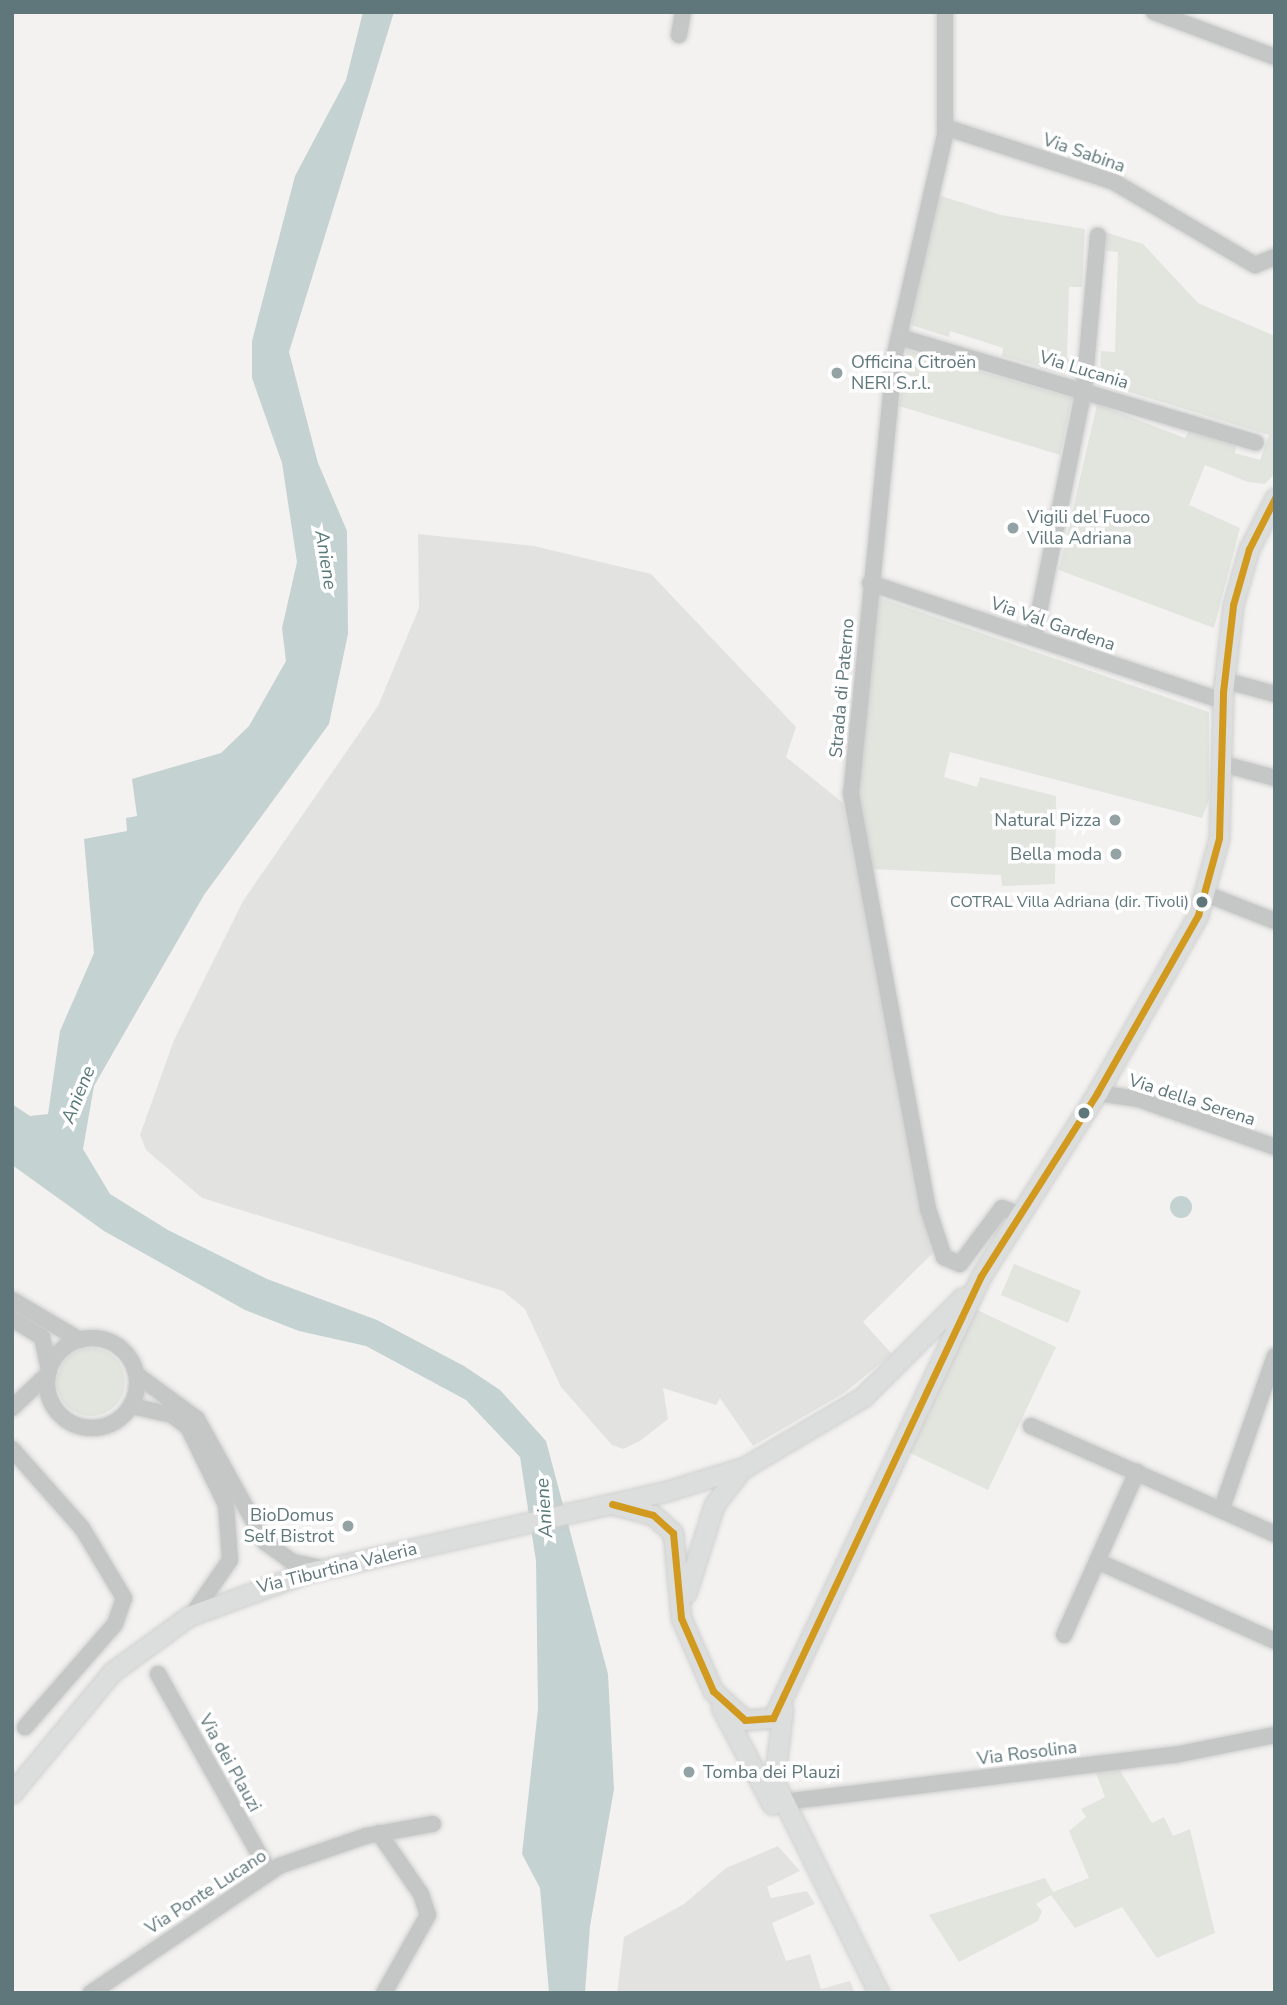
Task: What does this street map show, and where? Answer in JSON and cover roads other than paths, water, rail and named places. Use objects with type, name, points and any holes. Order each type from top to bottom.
[{"type":"main road","name":"Via Tiburtina Valeria","points":[[802,1848],[783,1802],[773,1765],[783,1709],[981,1276],[1097,1093],[1174,963],[1206,894],[1219,838],[1223,764],[1223,680],[1233,605],[1267,525],[1275,498]]},
{"type":"main road","name":"Via Tiburtina Valeria","points":[[12,1793],[112,1672],[192,1615],[246,1591],[324,1569],[667,1491],[745,1467],[838,1417],[916,1351],[981,1276]]},
{"type":"main road","points":[[916,1351],[936,1370]]},
{"type":"main road","points":[[681,1618],[714,1505],[745,1467]]},
{"type":"main road","points":[[612,1504],[664,1522],[678,1547],[681,1618],[713,1691],[802,1848],[879,1993]]},
{"type":"main road","points":[[713,1691],[735,1714],[755,1724],[783,1709]]},
{"type":"street","points":[[680,35],[683,12]]},
{"type":"street","points":[[1153,12],[1275,57]]},
{"type":"street","name":"Strada di Paterno","points":[[941,13],[945,127],[899,337],[870,583],[851,794],[928,1209],[943,1255],[955,1265],[1002,1208],[1018,1214]]},
{"type":"street","name":"Via Sabina","points":[[945,127],[1118,184],[1255,265],[1275,257]]},
{"type":"street","points":[[1034,637],[1084,389],[1098,236]]},
{"type":"street","name":"Via Lucania","points":[[899,337],[1084,389],[1256,443]]},
{"type":"street","name":"Via Val Gardena","points":[[870,583],[1222,702]]},
{"type":"street","points":[[1223,680],[1275,694]]},
{"type":"street","points":[[1223,764],[1275,778]]},
{"type":"street","points":[[1206,894],[1275,921]]},
{"type":"street","name":"Via della Serena","points":[[1097,1093],[1138,1099],[1275,1147]]},
{"type":"street","points":[[12,1300],[80,1340],[122,1349],[136,1375],[197,1419],[265,1542],[293,1562],[324,1569]]},
{"type":"street","points":[[12,1319],[41,1337],[49,1372],[52,1407]]},
{"type":"street","points":[[12,1408],[29,1398],[61,1351],[80,1340]]},
{"type":"street","points":[[1222,1508],[1275,1356]]},
{"type":"street","points":[[132,1405],[136,1375]]},
{"type":"street","points":[[29,1398],[52,1407],[72,1424],[96,1428],[132,1405],[172,1415],[188,1427],[226,1505],[230,1560],[192,1615]]},
{"type":"street","points":[[1031,1426],[1222,1508],[1275,1534]]},
{"type":"street","points":[[12,1449],[69,1511],[124,1598],[115,1625],[25,1727]]},
{"type":"street","points":[[1064,1635],[1137,1472]]},
{"type":"street","points":[[664,1522],[667,1491]]},
{"type":"street","points":[[1097,1561],[1275,1641]]},
{"type":"street","name":"Via dei Plauzi","points":[[158,1674],[269,1872]]},
{"type":"street","name":"Via Rosolina","points":[[783,1802],[1174,1755],[1275,1735]]},
{"type":"street","name":"Via Ponte Lucano","points":[[91,1993],[269,1872],[379,1833],[433,1824]]},
{"type":"street","points":[[379,1833],[421,1894],[428,1915],[384,1993]]},
{"type":"water","name":"Aniene","points":[[363,12],[394,12],[289,352],[318,463],[347,531],[348,634],[329,724],[204,895],[94,1086],[83,1149],[110,1194],[168,1230],[267,1279],[377,1320],[464,1366],[500,1390],[546,1441],[608,1674],[614,1789],[590,1926],[585,1993],[549,1993],[540,1888],[522,1854],[538,1709],[536,1561],[520,1457],[466,1400],[366,1346],[299,1331],[245,1310],[104,1231],[12,1165],[12,1104],[30,1116],[48,1114],[60,1031],[94,953],[84,839],[127,831],[126,818],[137,816],[132,779],[221,753],[249,726],[286,661],[282,628],[297,562],[282,463],[252,378],[252,341],[295,176],[346,80]]},
{"type":"water","points":[[1181,1196],[1189,1199],[1192,1207],[1189,1215],[1181,1218],[1173,1215],[1170,1207],[1173,1199]]},
{"type":"place","name":"Officina Citroën NERI S.r.l.","points":[[837,373]]},
{"type":"place","name":"Vigili del Fuoco Villa Adriana","points":[[1013,528]]},
{"type":"place","name":"Natural Pizza","points":[[1115,820]]},
{"type":"place","name":"Bella moda","points":[[1116,854]]},
{"type":"place","name":"COTRAL Villa Adriana (dir. Tivoli)","points":[[1202,902]]},
{"type":"place","name":"BioDomus Self Bistrot","points":[[348,1526]]},
{"type":"place","name":"Tomba dei Plauzi","points":[[689,1772]]}]
